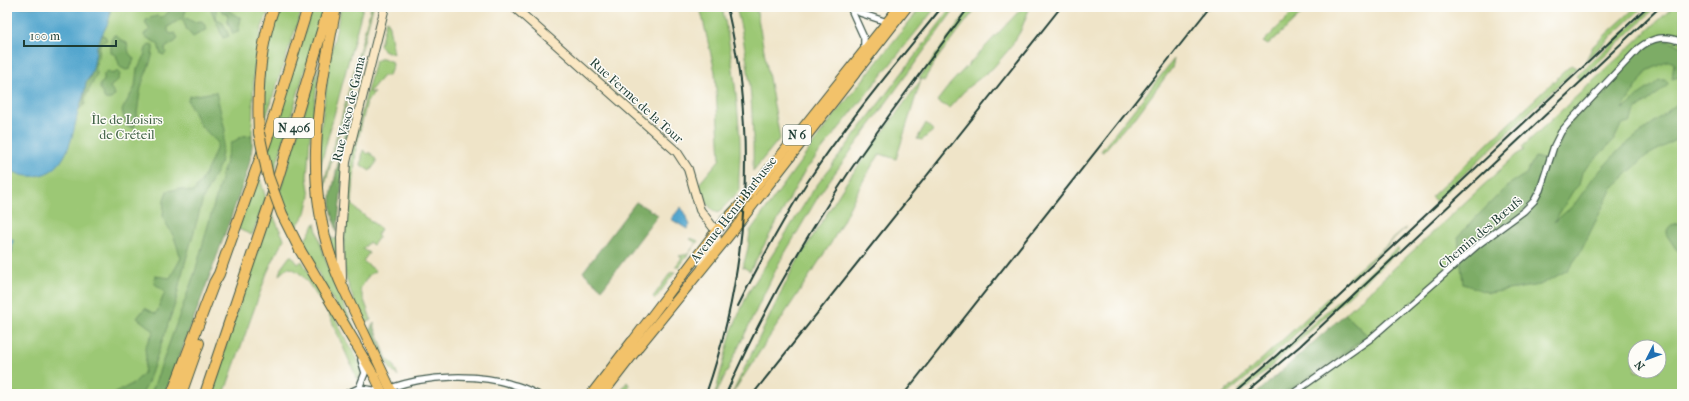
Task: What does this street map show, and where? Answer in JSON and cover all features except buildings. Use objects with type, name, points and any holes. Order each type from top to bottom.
[{"type":"highway","points":[[274,7],[265,37],[259,74],[259,133],[268,176],[282,214],[300,250],[355,343]]},
{"type":"highway","name":"N 406","points":[[172,394],[214,282],[219,274],[267,139],[308,7]]},
{"type":"highway","name":"N 406","points":[[198,394],[254,247],[278,178],[329,7]]},
{"type":"highway","points":[[336,7],[317,118],[314,161],[316,195],[325,239],[336,272],[344,290]]},
{"type":"highway","points":[[205,394],[252,259],[254,247]]},
{"type":"highway","points":[[181,394],[218,284],[219,274]]},
{"type":"highway","name":"N 6","points":[[592,394],[634,346]]},
{"type":"highway","name":"N 6","points":[[602,394],[634,346]]},
{"type":"main road","name":"Avenue Henri Barbusse","points":[[634,346],[716,231],[750,194],[899,7]]},
{"type":"main road","name":"Avenue Henri Barbusse","points":[[634,346],[701,269],[907,7]]},
{"type":"main road","points":[[344,290],[389,392]]},
{"type":"main road","points":[[355,343],[389,392]]},
{"type":"street","name":"Rue Vasco de Gama","points":[[344,290],[340,272],[346,162],[350,141],[385,7]]},
{"type":"street","name":"Rue Ferme de la Tour","points":[[514,7],[677,152],[688,169],[700,210],[716,231]]},
{"type":"street","points":[[851,7],[860,13],[887,22]]},
{"type":"street","points":[[851,7],[864,38],[864,52]]},
{"type":"street","name":"Chemin des Bœufs","points":[[1292,394],[1370,339],[1480,244],[1524,211],[1534,201],[1540,190],[1554,146],[1561,132],[1639,48],[1659,37],[1666,37],[1682,42]]},
{"type":"street","points":[[701,269],[706,254],[716,240],[716,231]]},
{"type":"street","points":[[355,343],[365,373],[359,388]]},
{"type":"street","points":[[389,392],[423,380],[455,377],[480,378],[514,384],[537,394]]},
{"type":"street","points":[[346,394],[359,388],[373,390],[378,394]]},
{"type":"green space","name":"Île de Loisirs de Créteil","points":[[7,7],[270,7],[261,30],[254,70],[252,135],[151,394],[7,394]]},
{"type":"green space","points":[[173,7],[187,7],[184,16],[193,22],[202,21],[207,29],[193,37],[187,30],[182,18],[168,27],[170,34],[175,33],[178,38],[165,48],[166,53],[164,55],[161,54],[158,44],[144,36],[145,33],[150,30],[145,23],[147,19],[157,16],[164,16]]},
{"type":"green space","points":[[210,7],[215,7],[217,20],[223,23],[229,36],[223,38]]},
{"type":"green space","points":[[220,7],[225,8],[241,18],[238,32],[233,34],[227,20],[228,16],[226,13],[222,12]]},
{"type":"green space","points":[[279,7],[303,7],[263,126],[263,80],[268,40]]},
{"type":"green space","points":[[313,7],[324,7],[273,176],[267,145]]},
{"type":"green space","points":[[341,7],[363,7],[319,171],[320,134],[330,59]]},
{"type":"green space","points":[[371,7],[373,7],[322,196],[320,198]]},
{"type":"green space","points":[[700,7],[722,7],[734,74],[737,107],[740,147],[739,191],[718,213],[708,205],[699,184],[720,159],[715,72]]},
{"type":"green space","points":[[736,7],[756,7],[780,138],[753,171],[752,109],[748,68]]},
{"type":"green space","points":[[921,7],[936,7],[804,172],[750,271],[743,267],[748,248],[750,231],[830,121]]},
{"type":"green space","points":[[952,7],[956,7],[821,192],[779,263],[715,394],[732,330],[748,293],[814,189]]},
{"type":"green space","points":[[971,7],[977,7],[936,60],[924,80],[919,78]]},
{"type":"green space","points":[[1023,7],[1030,7],[1020,32],[1010,48],[993,68],[967,88],[949,108],[937,101],[951,83]]},
{"type":"green space","points":[[1298,7],[1309,7],[1268,45],[1263,42]]},
{"type":"green space","points":[[1636,7],[1643,7],[1586,60],[1593,46]]},
{"type":"green space","points":[[1652,7],[1656,7],[1580,80],[1576,76]]},
{"type":"green space","points":[[1673,7],[1682,7],[1682,394],[1280,394],[1299,384],[1368,336],[1345,314],[1516,155],[1524,150],[1522,147]]},
{"type":"green space","points":[[386,20],[388,21],[394,54],[383,50],[380,45]]},
{"type":"green space","points":[[102,35],[105,36],[107,40],[100,43],[99,57],[96,64],[97,74],[85,98],[85,104],[78,110],[84,96],[86,82],[90,78],[97,45]]},
{"type":"green space","points":[[114,35],[127,43],[129,53],[134,59],[130,69],[126,70],[120,67],[116,55],[111,53],[111,40]]},
{"type":"green space","points":[[1656,40],[1669,41],[1682,47],[1682,76],[1672,79],[1674,63],[1669,61],[1647,71],[1622,109],[1659,80],[1666,80],[1668,84],[1665,88],[1636,110],[1629,123],[1621,125],[1614,140],[1582,172],[1579,185],[1573,191],[1554,222],[1574,205],[1593,178],[1620,149],[1682,100],[1682,137],[1646,156],[1612,188],[1581,251],[1568,270],[1540,285],[1489,293],[1463,284],[1458,236],[1508,185],[1526,174],[1535,157],[1552,162],[1565,132],[1573,120],[1598,96],[1606,94],[1606,89],[1625,61]]},
{"type":"green space","points":[[150,44],[153,45],[153,51],[142,83],[134,128],[126,126],[122,110],[135,87],[137,69],[143,60],[146,48]]},
{"type":"green space","points":[[383,58],[392,62],[393,65],[389,75],[383,76],[369,92],[374,93],[367,101],[356,148],[352,204],[357,210],[381,229],[377,235],[379,237],[373,245],[369,242],[363,249],[369,253],[363,261],[376,271],[369,275],[360,289],[371,319],[370,321],[362,322],[347,281],[343,260],[347,198],[352,150],[375,61]]},
{"type":"green space","points":[[1174,59],[1172,68],[1135,118],[1103,152],[1101,151]]},
{"type":"green space","points":[[320,62],[310,137],[307,177],[310,196],[306,213],[296,227],[279,194]]},
{"type":"green space","points":[[1571,65],[1576,68],[1436,201],[1431,197]]},
{"type":"green space","points":[[108,71],[113,74],[118,71],[120,73],[119,79],[110,87],[115,94],[111,99],[105,99],[100,89],[100,84],[104,81],[104,74]]},
{"type":"green space","points":[[921,80],[896,159],[880,154],[873,164],[831,243],[732,394],[793,268],[848,180]]},
{"type":"green space","points":[[216,92],[225,130],[220,164],[203,199],[180,281],[176,301],[147,385],[142,394],[113,394],[134,383],[144,373],[146,359],[145,347],[154,331],[137,318],[145,308],[156,314],[165,292],[154,283],[155,276],[170,278],[181,258],[174,237],[163,218],[164,199],[167,191],[179,189],[193,192],[205,175],[218,143],[200,125],[188,101],[189,96]]},
{"type":"green space","points":[[347,122],[353,124],[345,154],[337,232],[331,208],[331,196]]},
{"type":"green space","points":[[926,123],[934,130],[922,140],[917,139]]},
{"type":"green space","points":[[252,135],[251,156],[246,176],[165,394],[151,394],[195,272],[231,143],[243,136]]},
{"type":"green space","points":[[363,150],[368,154],[370,152],[376,160],[376,163],[370,171],[361,165]]},
{"type":"green space","points":[[766,166],[768,167],[723,217],[718,219],[752,184]]},
{"type":"green space","points":[[258,173],[266,198],[252,235],[238,229]]},
{"type":"green space","points":[[636,202],[658,215],[602,289],[583,272]]},
{"type":"green space","points":[[271,211],[284,239],[267,273],[224,394],[209,394]]},
{"type":"green space","points":[[327,219],[331,238],[338,239],[336,260],[323,220]]},
{"type":"green space","points":[[315,223],[320,243],[334,282],[378,377],[323,283],[304,242]]},
{"type":"green space","points":[[1679,223],[1682,224],[1682,254],[1676,249],[1666,234],[1670,226]]},
{"type":"green space","points":[[1406,228],[1350,280],[1347,279]]},
{"type":"green space","points":[[691,238],[698,241],[679,267],[675,267],[682,258],[679,256],[688,254],[696,243],[690,239]]},
{"type":"green space","points":[[1397,248],[1399,250],[1254,382],[1240,392],[1238,391]]},
{"type":"green space","points":[[290,256],[292,256],[298,264],[302,261],[361,365],[362,372],[358,381],[327,310],[309,284],[298,272],[293,269],[287,268],[279,275],[281,268]]},
{"type":"green space","points":[[671,272],[675,272],[655,299],[653,297]]},
{"type":"green space","points":[[1329,297],[1330,300],[1305,325],[1254,372],[1227,394],[1222,394],[1236,383]]},
{"type":"green space","points":[[1345,314],[1368,336],[1299,384],[1280,394],[1256,394]]},
{"type":"green space","points":[[374,323],[387,359],[385,360],[368,332]]},
{"type":"green space","points":[[387,359],[393,364],[398,376],[391,370],[385,360]]},
{"type":"green space","points":[[627,382],[629,385],[627,394],[619,394]]},
{"type":"water","points":[[7,7],[109,7],[110,12],[109,20],[97,46],[93,69],[86,82],[84,94],[66,153],[54,168],[46,173],[35,176],[27,176],[13,172],[7,167]]},
{"type":"water","points":[[681,207],[690,225],[687,229],[671,219]]},
{"type":"water","points":[[7,237],[13,240],[12,252],[7,264]]},
{"type":"railway","points":[[706,394],[732,299],[744,202],[745,153],[742,104],[736,55],[727,7]]},
{"type":"railway","points":[[738,306],[762,259],[806,184],[838,138],[942,7]]},
{"type":"railway","points":[[726,394],[767,308],[798,252],[863,151],[969,7]]},
{"type":"railway","points":[[753,394],[1061,7]]},
{"type":"railway","points":[[904,394],[1210,7]]},
{"type":"railway","points":[[1232,394],[1277,355],[1647,7]]},
{"type":"railway","points":[[1243,394],[1300,346],[1660,7]]}]
